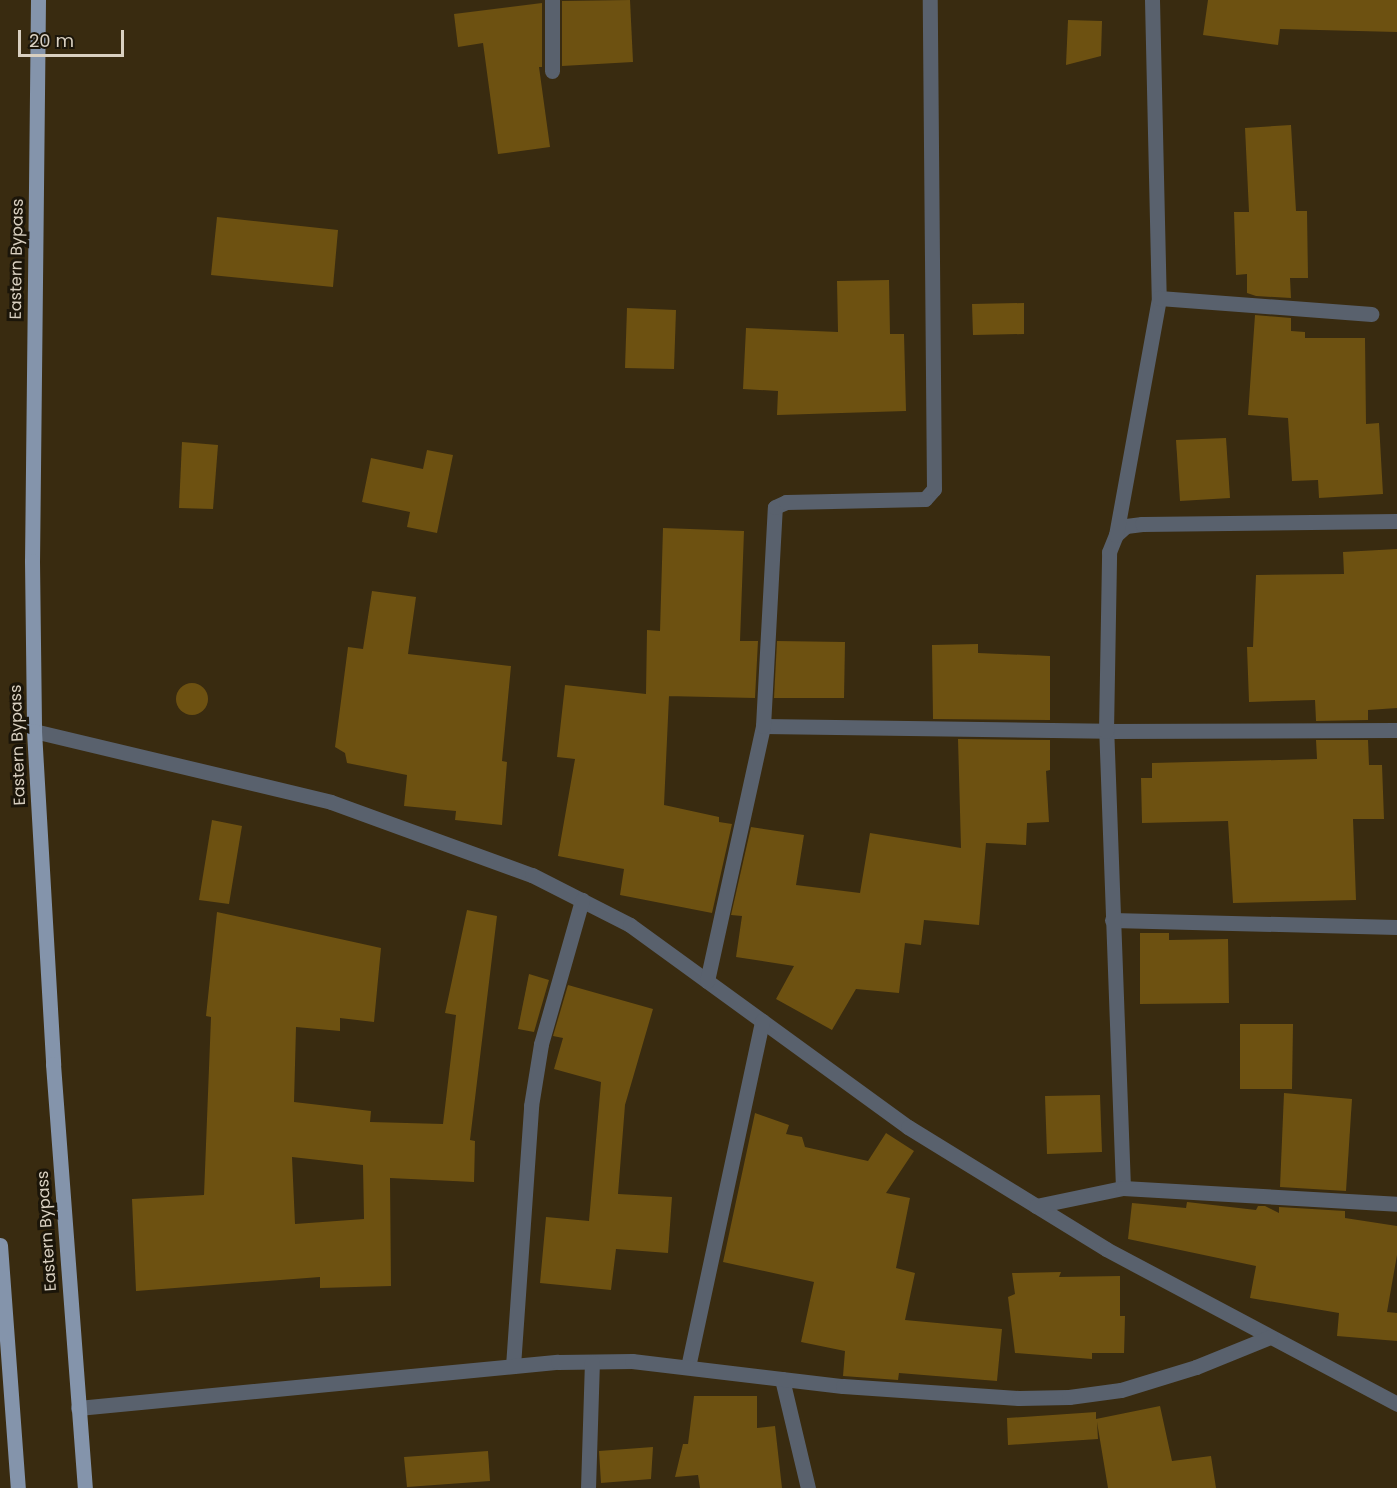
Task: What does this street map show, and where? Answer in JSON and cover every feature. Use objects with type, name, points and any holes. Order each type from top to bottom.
[{"type":"main road","name":"Eastern Bypass","points":[[39,0],[32,549],[34,731],[85,1488]]},
{"type":"main road","points":[[0,1245],[18,1488]]},
{"type":"street","points":[[552,0],[552,71]]},
{"type":"street","points":[[706,981],[763,726],[775,507],[786,502],[925,499],[934,489],[930,0]]},
{"type":"street","points":[[1123,1188],[1106,731],[1109,552],[1116,535],[1159,298],[1152,0]]},
{"type":"street","points":[[1159,298],[1371,314]]},
{"type":"street","points":[[1116,535],[1126,526],[1142,524],[1397,521]]},
{"type":"street","points":[[763,726],[1106,731],[1397,730]]},
{"type":"street","points":[[34,731],[332,802],[532,874],[630,925],[908,1127],[1106,1249],[1397,1404]]},
{"type":"street","points":[[513,1366],[531,1106],[541,1044],[582,900]]},
{"type":"street","points":[[1112,920],[1397,927]]},
{"type":"street","points":[[688,1367],[762,1021]]},
{"type":"street","points":[[1036,1206],[1123,1188],[1397,1204]]},
{"type":"street","points":[[78,1408],[513,1366],[632,1361],[782,1379],[1019,1398],[1070,1397],[1143,1384],[1196,1367],[1270,1337]]},
{"type":"street","points":[[588,1488],[592,1362]]},
{"type":"street","points":[[782,1379],[808,1488]]},
{"type":"building","points":[[630,0],[633,62],[562,66],[562,1]]},
{"type":"building","points":[[1208,0],[1397,0],[1397,32],[1280,29],[1278,45],[1203,35]]},
{"type":"building","points":[[542,3],[542,67],[539,67],[550,147],[498,154],[483,43],[458,47],[454,14]]},
{"type":"building","points":[[1068,20],[1102,21],[1101,56],[1066,65]]},
{"type":"building","points":[[1291,125],[1296,211],[1307,211],[1308,278],[1290,278],[1291,298],[1256,296],[1247,293],[1247,274],[1236,275],[1234,212],[1249,212],[1245,128]]},
{"type":"building","points":[[217,217],[338,230],[333,287],[211,275]]},
{"type":"building","points":[[889,280],[890,334],[904,334],[906,411],[777,415],[778,391],[743,389],[746,328],[838,332],[837,281]]},
{"type":"building","points":[[1024,303],[1024,334],[973,335],[972,304]]},
{"type":"building","points":[[627,308],[676,310],[674,369],[625,368]]},
{"type":"building","points":[[1255,315],[1291,318],[1291,331],[1305,332],[1305,338],[1365,338],[1366,424],[1379,423],[1383,494],[1319,498],[1318,480],[1292,481],[1288,418],[1248,415]]},
{"type":"building","points":[[1226,438],[1230,498],[1180,501],[1176,440]]},
{"type":"building","points":[[182,442],[218,445],[213,509],[179,508]]},
{"type":"building","points":[[427,450],[453,455],[437,533],[407,527],[410,512],[362,502],[371,458],[423,469]]},
{"type":"building","points":[[663,528],[744,531],[740,641],[758,641],[755,698],[669,696],[664,805],[719,817],[719,822],[732,824],[712,913],[620,895],[624,869],[558,856],[575,759],[557,757],[565,685],[646,694],[647,630],[660,631]]},
{"type":"building","points":[[1397,549],[1397,708],[1368,710],[1368,720],[1316,721],[1315,700],[1249,702],[1247,647],[1253,647],[1256,575],[1344,574],[1343,552]]},
{"type":"building","points":[[372,591],[416,597],[408,654],[511,666],[502,761],[507,762],[502,825],[455,820],[456,811],[404,806],[407,775],[347,763],[345,753],[335,747],[348,647],[363,649]]},
{"type":"building","points":[[777,641],[845,642],[844,698],[774,698]]},
{"type":"building","points":[[978,644],[978,653],[1050,656],[1050,720],[933,719],[932,645]]},
{"type":"building","points":[[192,683],[204,687],[208,699],[204,711],[192,715],[180,711],[176,699],[180,687]]},
{"type":"building","points":[[958,739],[1050,740],[1050,770],[1046,771],[1049,822],[1027,823],[1026,845],[986,843],[979,925],[924,920],[921,945],[905,943],[899,993],[856,989],[832,1030],[776,999],[794,966],[736,957],[742,916],[731,915],[751,827],[804,835],[796,885],[860,893],[870,833],[961,848]]},
{"type":"building","points":[[1316,740],[1368,740],[1369,765],[1382,765],[1384,819],[1353,819],[1356,900],[1233,903],[1228,821],[1142,823],[1141,778],[1152,778],[1152,763],[1317,759]]},
{"type":"building","points":[[212,820],[242,826],[229,904],[199,900]]},
{"type":"building","points":[[467,910],[497,916],[470,1140],[475,1141],[474,1182],[390,1178],[391,1286],[320,1288],[320,1277],[136,1291],[132,1199],[204,1195],[211,1017],[206,1016],[217,912],[381,948],[374,1022],[340,1018],[340,1031],[296,1027],[294,1102],[371,1111],[370,1122],[443,1124],[456,1015],[445,1013]],"holes":[[[292,1157],[363,1165],[364,1219],[295,1224]]]},
{"type":"building","points":[[1140,933],[1169,933],[1169,940],[1228,939],[1229,1003],[1140,1004]]},
{"type":"building","points":[[529,974],[549,980],[534,1032],[518,1029]]},
{"type":"building","points":[[568,985],[653,1009],[625,1105],[618,1194],[672,1197],[668,1253],[616,1249],[611,1290],[540,1283],[546,1217],[589,1221],[601,1082],[554,1069],[563,1038],[553,1036]]},
{"type":"building","points":[[1240,1024],[1293,1024],[1292,1089],[1240,1089]]},
{"type":"building","points":[[1284,1093],[1352,1099],[1346,1191],[1280,1187]]},
{"type":"building","points":[[1100,1095],[1102,1152],[1047,1154],[1045,1096]]},
{"type":"building","points":[[755,1113],[789,1125],[786,1134],[802,1137],[805,1147],[868,1161],[886,1133],[914,1151],[886,1193],[910,1198],[896,1268],[915,1273],[905,1320],[1002,1329],[997,1381],[899,1373],[898,1380],[843,1376],[845,1351],[801,1342],[814,1282],[723,1262]]},
{"type":"building","points":[[1187,1202],[1256,1210],[1258,1206],[1265,1206],[1279,1213],[1279,1207],[1345,1211],[1345,1218],[1397,1226],[1397,1255],[1387,1312],[1397,1313],[1397,1341],[1337,1336],[1339,1313],[1250,1298],[1256,1266],[1128,1239],[1132,1203],[1186,1208]]},
{"type":"building","points":[[1061,1272],[1059,1277],[1120,1276],[1120,1316],[1125,1316],[1124,1353],[1092,1353],[1092,1359],[1015,1353],[1008,1297],[1015,1294],[1012,1273]]},
{"type":"building","points":[[694,1396],[757,1396],[757,1428],[775,1426],[782,1488],[700,1488],[698,1475],[675,1477],[683,1444],[688,1444]]},
{"type":"building","points":[[1160,1406],[1172,1461],[1211,1456],[1216,1488],[1108,1488],[1097,1422],[1098,1439],[1008,1445],[1007,1418],[1096,1412],[1096,1419]]},
{"type":"building","points":[[653,1447],[651,1479],[601,1483],[599,1451]]},
{"type":"building","points":[[488,1451],[490,1481],[407,1487],[404,1457]]}]
